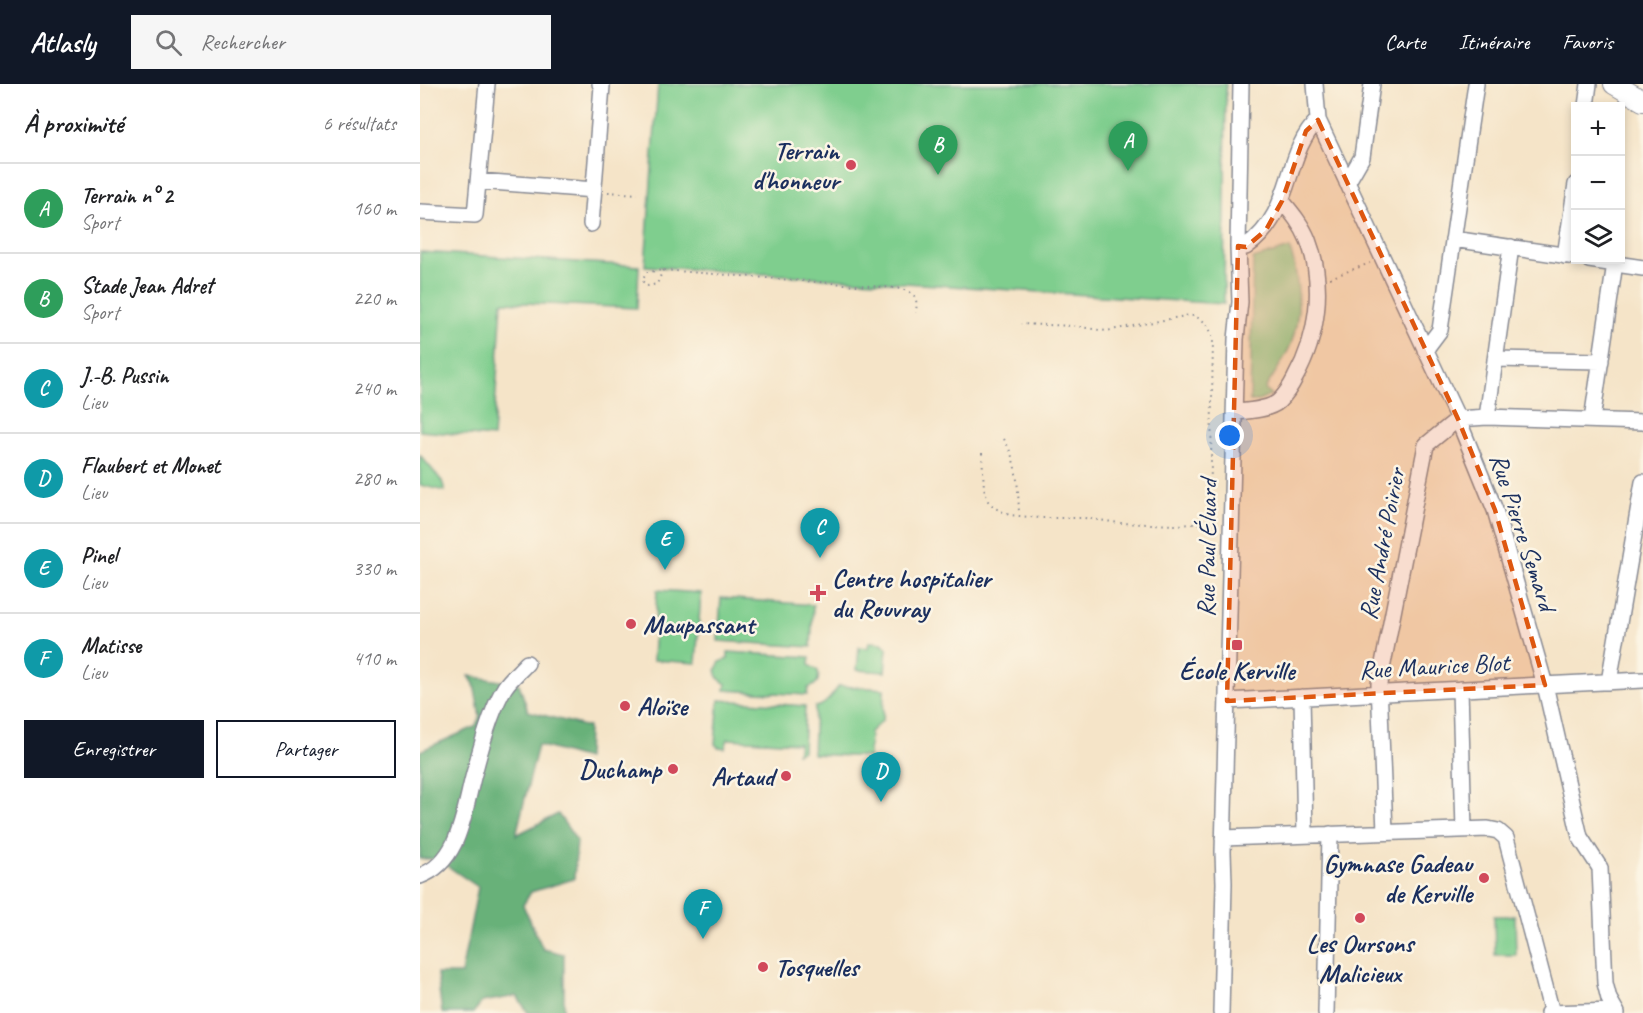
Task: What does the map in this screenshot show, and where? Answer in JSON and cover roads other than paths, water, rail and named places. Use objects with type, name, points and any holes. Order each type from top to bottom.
[{"type":"main road","points":[[1614,84],[1643,101]]},
{"type":"street","points":[[420,212],[475,215],[487,84]]},
{"type":"street","points":[[591,224],[602,86],[600,84]]},
{"type":"street","name":"Rue Paul Éluard","points":[[1221,1013],[1234,412],[1236,339],[1240,302],[1238,246],[1241,84]]},
{"type":"street","name":"Rue Pierre Semard","points":[[1315,84],[1318,120],[1458,419],[1495,510],[1545,685],[1580,837],[1593,853],[1600,867],[1605,983],[1609,999],[1616,1012]]},
{"type":"street","points":[[1347,183],[1362,157],[1372,84]]},
{"type":"street","points":[[1425,350],[1440,330],[1476,84]]},
{"type":"street","points":[[1587,102],[1589,84]]},
{"type":"street","points":[[1238,246],[1246,246],[1261,235],[1282,201],[1306,131],[1318,120]]},
{"type":"street","points":[[479,181],[594,190]]},
{"type":"street","points":[[1234,412],[1259,409],[1278,402],[1305,362],[1315,327],[1318,305],[1308,240],[1296,217],[1282,201]]},
{"type":"street","points":[[1453,238],[1570,257],[1573,210]]},
{"type":"street","points":[[1487,417],[1511,247]]},
{"type":"street","points":[[1592,420],[1615,264],[1643,268]]},
{"type":"street","points":[[1495,359],[1601,362]]},
{"type":"street","points":[[1458,419],[1487,417],[1643,422]]},
{"type":"street","name":"Rue André Poirier","points":[[1385,832],[1379,684],[1426,445],[1458,419]]},
{"type":"street","points":[[1609,682],[1643,482]]},
{"type":"street","points":[[420,876],[428,873],[441,862],[459,834],[475,769],[494,714],[505,688],[527,663]]},
{"type":"street","name":"Rue Maurice Blot","points":[[1227,701],[1643,680]]},
{"type":"street","points":[[1460,689],[1464,830]]},
{"type":"street","points":[[1302,697],[1305,835]]},
{"type":"street","points":[[1223,838],[1488,829],[1498,831],[1506,838],[1550,1013],[1616,1012]]},
{"type":"street","points":[[1326,1013],[1330,834]]},
{"type":"place","name":"Terrain d'honneur","points":[[851,165]]},
{"type":"place","name":"Terrain n° 2","points":[[1128,171]]},
{"type":"place","name":"Stade Jean Adret","points":[[938,175]]},
{"type":"place","name":"J.-B. Pussin","points":[[820,558]]},
{"type":"place","name":"Pinel","points":[[665,570]]},
{"type":"place","name":"Centre hospitalier du Rouvray","points":[[818,593]]},
{"type":"place","name":"Maupassant","points":[[631,624]]},
{"type":"place","name":"École Kerville","points":[[1237,645]]},
{"type":"place","name":"Aloïse","points":[[625,706]]},
{"type":"place","name":"Duchamp","points":[[673,769]]},
{"type":"place","name":"Artaud","points":[[786,776]]},
{"type":"place","name":"Flaubert et Monet","points":[[881,802]]},
{"type":"place","name":"Gymnase Gadeau de Kerville","points":[[1484,878]]},
{"type":"place","name":"Les Oursons Malicieux","points":[[1360,918]]},
{"type":"place","name":"Matisse","points":[[703,939]]},
{"type":"place","name":"Tosquelles","points":[[763,967]]}]
